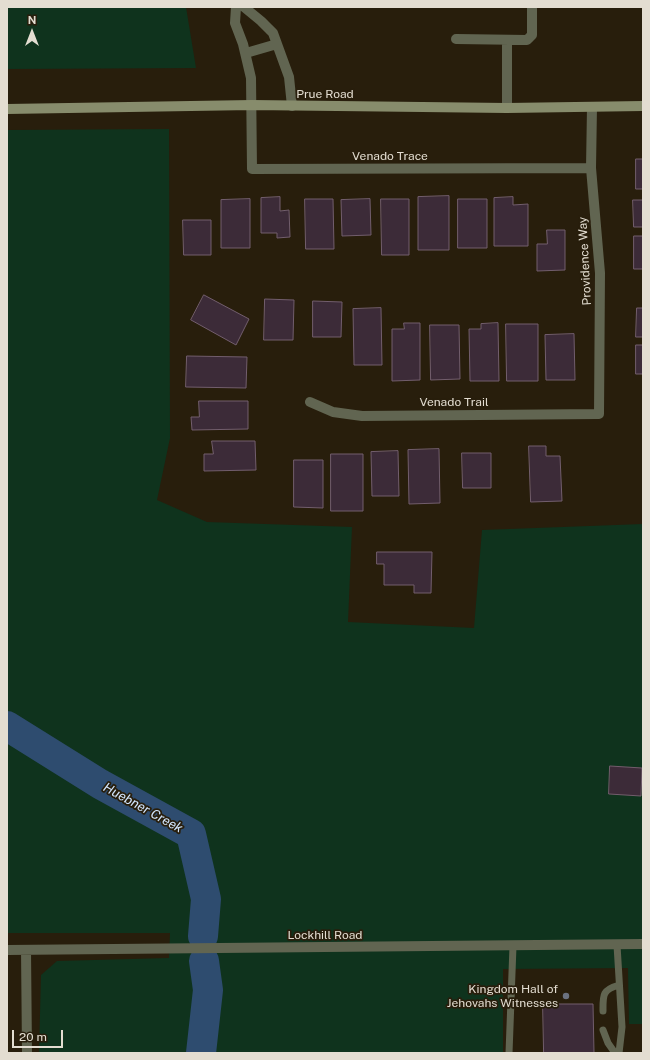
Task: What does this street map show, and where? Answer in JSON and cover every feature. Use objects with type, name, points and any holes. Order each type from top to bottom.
[{"type":"main road","name":"Prue Road","points":[[7,109],[252,106],[506,108],[643,106]]},
{"type":"street","points":[[236,7],[236,23],[246,53],[252,78],[252,106]]},
{"type":"street","points":[[244,7],[261,21],[273,34],[289,77],[292,106]]},
{"type":"street","points":[[456,39],[527,40],[532,35],[532,7]]},
{"type":"street","points":[[506,108],[507,40]]},
{"type":"street","points":[[246,53],[277,44]]},
{"type":"street","name":"Venado Trace","points":[[252,106],[252,169],[591,168]]},
{"type":"street","name":"Providence Way","points":[[592,107],[591,168],[600,273],[599,414]]},
{"type":"street","name":"Venado Trail","points":[[310,402],[333,412],[362,416],[599,414]]},
{"type":"street","name":"Lockhill Road","points":[[7,950],[643,944]]},
{"type":"street","points":[[26,950],[27,1053]]},
{"type":"lane","points":[[617,944],[622,1027],[620,1053]]},
{"type":"lane","points":[[509,1053],[513,946]]},
{"type":"lane","points":[[603,1012],[603,997],[609,988],[619,985]]},
{"type":"lane","points":[[603,1030],[608,1043],[615,1053]]},
{"type":"green space","points":[[7,7],[186,7],[196,68],[7,69]]},
{"type":"green space","points":[[169,129],[170,438],[157,500],[207,522],[352,527],[348,622],[474,628],[482,530],[643,524],[643,1024],[629,1024],[628,968],[503,969],[503,1053],[39,1053],[41,975],[57,961],[169,958],[170,933],[7,933],[7,130]],"holes":[[[610,766],[642,768],[641,796],[609,794]]]},
{"type":"building","points":[[636,159],[643,159],[643,189],[636,189]]},
{"type":"building","points":[[449,196],[449,250],[418,250],[418,197]]},
{"type":"building","points":[[280,197],[280,211],[289,210],[290,237],[277,238],[277,233],[261,233],[261,198]]},
{"type":"building","points":[[513,197],[513,205],[528,204],[528,246],[494,246],[494,198]]},
{"type":"building","points":[[250,199],[250,248],[221,248],[221,200]]},
{"type":"building","points":[[305,199],[333,199],[334,249],[306,249]]},
{"type":"building","points":[[370,199],[371,235],[342,236],[341,200]]},
{"type":"building","points":[[381,199],[409,199],[409,255],[382,255]]},
{"type":"building","points":[[458,199],[487,199],[487,248],[458,248]]},
{"type":"building","points":[[633,200],[643,200],[643,227],[634,227]]},
{"type":"building","points":[[183,220],[211,220],[211,255],[184,255]]},
{"type":"building","points":[[547,230],[565,230],[565,270],[537,271],[537,244],[547,244]]},
{"type":"building","points":[[634,236],[643,236],[643,269],[634,269]]},
{"type":"building","points":[[204,295],[249,319],[236,345],[191,320]]},
{"type":"building","points":[[265,299],[294,300],[293,340],[264,340]]},
{"type":"building","points":[[313,301],[342,302],[341,337],[313,337]]},
{"type":"building","points":[[381,308],[382,365],[354,365],[353,309]]},
{"type":"building","points":[[637,308],[643,308],[643,337],[636,337]]},
{"type":"building","points":[[404,323],[420,323],[420,380],[392,381],[392,329],[404,329]]},
{"type":"building","points":[[498,323],[499,381],[470,381],[469,329],[481,329],[481,324]]},
{"type":"building","points":[[506,324],[538,324],[538,381],[507,381]]},
{"type":"building","points":[[430,325],[459,325],[460,379],[431,380]]},
{"type":"building","points":[[574,334],[575,380],[546,380],[545,335]]},
{"type":"building","points":[[636,345],[643,345],[643,374],[636,374]]},
{"type":"building","points":[[187,356],[247,357],[246,388],[186,387]]},
{"type":"building","points":[[199,401],[248,401],[248,429],[192,430],[191,417],[199,417]]},
{"type":"building","points":[[212,441],[255,441],[256,470],[204,471],[204,454],[213,454]]},
{"type":"building","points":[[529,446],[546,446],[546,456],[560,456],[562,501],[531,502]]},
{"type":"building","points":[[439,449],[440,503],[409,504],[408,450]]},
{"type":"building","points":[[398,451],[399,496],[372,496],[371,452]]},
{"type":"building","points":[[462,453],[491,453],[491,488],[463,488]]},
{"type":"building","points":[[331,454],[363,454],[363,511],[331,511]]},
{"type":"building","points":[[294,460],[323,460],[323,508],[294,507]]},
{"type":"building","points":[[377,552],[432,552],[431,593],[414,593],[414,585],[384,585],[384,564],[377,564]]},
{"type":"building","points":[[610,766],[642,768],[641,796],[609,794]]},
{"type":"building","points":[[543,1004],[593,1004],[594,1053],[544,1053]]},
{"type":"waterway","name":"Huebner Creek","points":[[7,726],[100,784],[191,834],[206,899],[203,936]]},
{"type":"waterway","name":"Huebner Creek","points":[[201,1053],[208,990],[204,961]]},
{"type":"place","name":"Kingdom Hall of Jehovahs Witnesses","points":[[566,996]]}]
